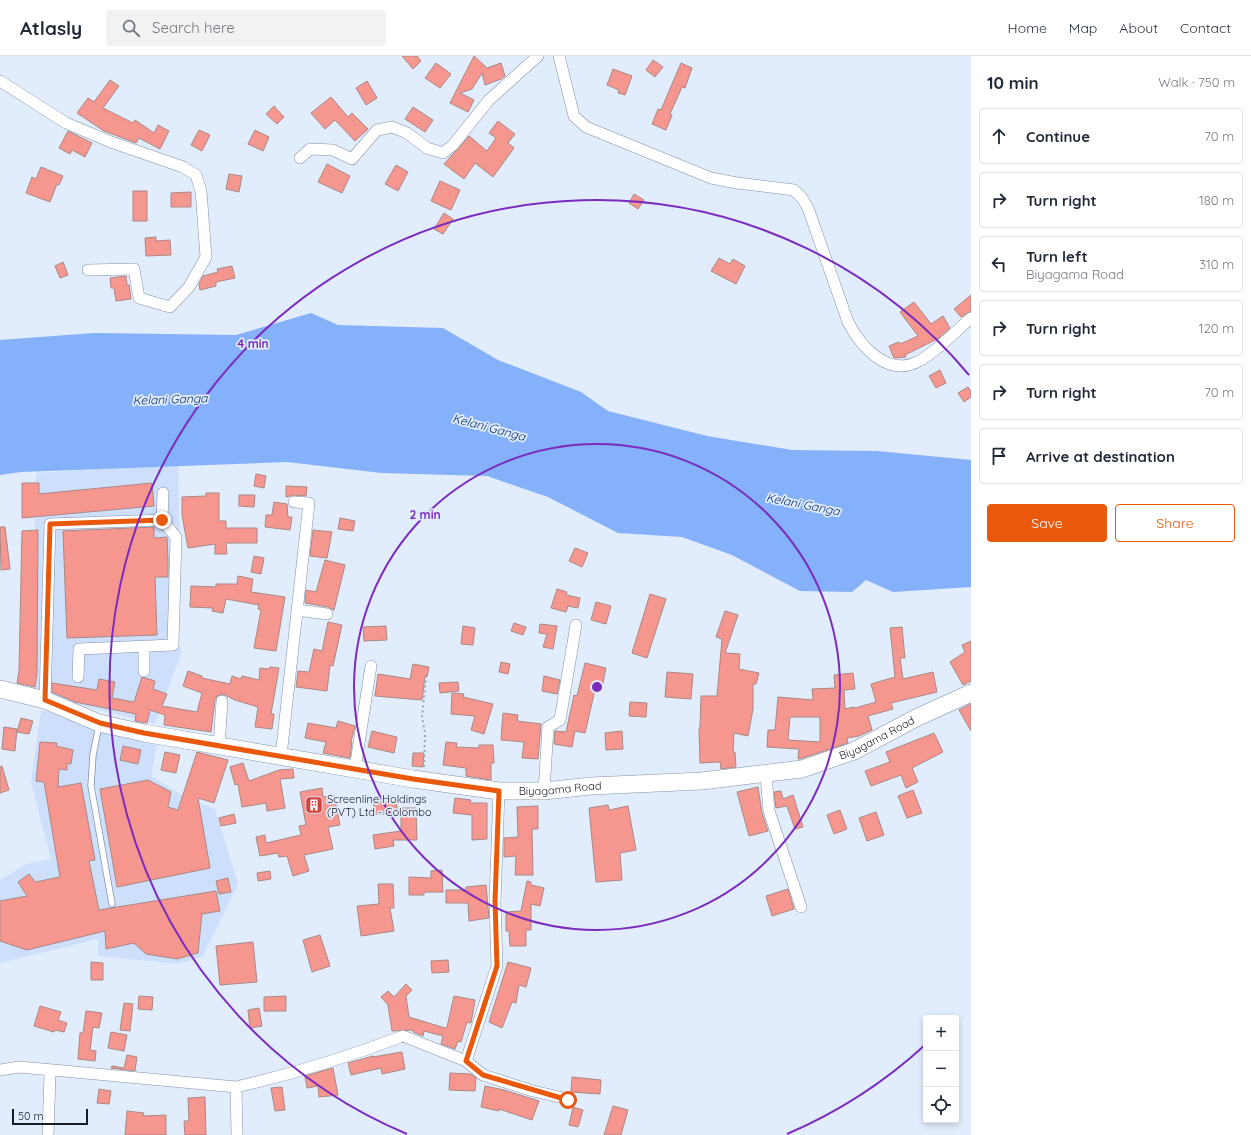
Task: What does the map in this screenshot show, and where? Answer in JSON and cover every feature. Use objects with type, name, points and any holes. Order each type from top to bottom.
[{"type":"main road","name":"Biyagama Road","points":[[0,689],[45,700],[100,723],[219,746],[423,781],[499,791],[544,791],[591,786],[702,781],[766,775],[802,769],[854,751],[916,718],[971,693]]},
{"type":"street","points":[[300,158],[310,149],[333,150],[352,158],[377,130],[392,127],[407,133],[427,148],[442,153],[453,145],[489,100],[538,56]]},
{"type":"street","points":[[559,56],[574,116],[586,127],[711,178],[737,184],[794,190],[802,198],[808,208],[848,322],[855,335],[885,363],[902,366],[919,361],[971,318]]},
{"type":"street","points":[[0,81],[66,123],[111,142],[183,167],[196,176],[202,192],[206,257],[189,287],[170,307],[139,298],[134,269],[88,270]]},
{"type":"street","points":[[78,677],[79,650],[173,645],[176,536],[162,520],[162,493]]},
{"type":"street","points":[[280,756],[309,503],[294,502]]},
{"type":"street","points":[[45,700],[50,524],[162,520]]},
{"type":"street","points":[[297,610],[328,614]]},
{"type":"street","points":[[544,791],[548,727],[560,720],[576,625]]},
{"type":"street","points":[[144,646],[144,671]]},
{"type":"street","points":[[355,769],[371,666]]},
{"type":"street","points":[[219,746],[222,701]]},
{"type":"street","points":[[766,775],[769,811],[801,907]]},
{"type":"street","points":[[466,1061],[497,966],[495,901],[499,791]]},
{"type":"street","points":[[0,1070],[19,1067],[236,1087],[278,1077],[351,1056],[403,1036],[466,1061],[483,1075],[568,1100]]},
{"type":"street","points":[[48,1135],[50,1074],[52,1070]]},
{"type":"street","points":[[236,1087],[237,1135]]},
{"type":"lane","points":[[100,723],[92,755],[91,786],[112,904]]},
{"type":"path","points":[[423,781],[425,733],[422,717],[426,677]]},
{"type":"shaded area","points":[[178,464],[180,559],[172,629],[182,651],[155,724],[32,693],[36,473]]},
{"type":"shaded area","points":[[41,710],[127,734],[158,738],[151,776],[182,795],[215,809],[238,884],[203,956],[178,964],[98,956],[98,939],[0,963],[0,880],[26,864],[51,859],[31,782]]},
{"type":"water","name":"Kelani Ganga","points":[[311,313],[338,325],[443,328],[498,360],[581,392],[608,411],[707,436],[792,450],[877,451],[971,460],[971,587],[893,592],[866,580],[852,592],[800,591],[732,555],[682,537],[618,533],[548,497],[487,476],[382,473],[287,462],[21,472],[0,475],[0,340],[94,333],[236,335]]},
{"type":"building","points":[[402,56],[417,56],[421,61],[413,69]]},
{"type":"building","points":[[474,56],[487,68],[501,63],[505,76],[485,85],[482,73],[472,89],[460,93],[474,100],[468,112],[450,103]]},
{"type":"building","points":[[653,60],[663,67],[655,77],[646,70]]},
{"type":"building","points":[[436,63],[451,74],[440,88],[425,78]]},
{"type":"building","points":[[681,63],[692,68],[685,88],[682,87],[670,114],[672,115],[666,130],[652,124],[658,109],[661,110]]},
{"type":"building","points":[[613,69],[632,76],[625,95],[618,93],[619,90],[607,85]]},
{"type":"building","points":[[110,80],[119,86],[103,108],[133,123],[135,120],[154,133],[158,125],[169,131],[160,149],[139,138],[136,143],[104,131],[77,113],[88,98],[94,102]]},
{"type":"building","points":[[367,81],[377,98],[366,105],[356,88]]},
{"type":"building","points":[[331,97],[348,117],[352,113],[368,129],[355,141],[335,120],[325,129],[311,113]]},
{"type":"building","points":[[274,106],[284,117],[277,124],[266,114]]},
{"type":"building","points":[[413,107],[433,120],[425,132],[405,119]]},
{"type":"building","points":[[498,121],[515,134],[508,143],[514,148],[493,177],[475,163],[464,179],[444,164],[469,136],[487,151],[496,138],[489,133]]},
{"type":"building","points":[[199,130],[210,135],[202,151],[191,145]]},
{"type":"building","points":[[255,130],[269,137],[263,151],[248,144]]},
{"type":"building","points":[[68,131],[92,143],[85,157],[72,150],[70,154],[59,148]]},
{"type":"building","points":[[327,164],[350,176],[342,193],[318,182]]},
{"type":"building","points":[[396,165],[408,172],[398,191],[385,184]]},
{"type":"building","points":[[41,167],[63,176],[59,185],[57,184],[50,202],[26,193],[32,177],[36,179]]},
{"type":"building","points":[[229,174],[242,176],[239,192],[226,189]]},
{"type":"building","points":[[440,181],[460,190],[451,210],[431,201]]},
{"type":"building","points":[[133,191],[147,191],[147,221],[133,221]]},
{"type":"building","points":[[191,192],[191,207],[171,207],[171,193]]},
{"type":"building","points":[[634,194],[644,200],[638,209],[629,203]]},
{"type":"building","points":[[444,213],[453,219],[443,234],[434,229]]},
{"type":"building","points":[[156,237],[156,241],[170,240],[171,255],[146,256],[145,238]]},
{"type":"building","points":[[719,258],[730,264],[733,259],[745,266],[736,284],[711,271]]},
{"type":"building","points":[[63,262],[68,275],[60,278],[55,266]]},
{"type":"building","points":[[232,266],[235,278],[216,282],[216,286],[200,290],[199,284],[203,276],[218,272],[217,269]]},
{"type":"building","points":[[126,276],[131,299],[116,301],[114,288],[111,288],[110,278]]},
{"type":"building","points":[[971,295],[971,311],[961,317],[954,309]]},
{"type":"building","points":[[914,302],[931,324],[943,316],[950,328],[939,338],[905,355],[906,357],[894,358],[889,346],[899,342],[900,344],[918,336],[900,312]]},
{"type":"building","points":[[940,370],[946,383],[936,388],[929,376]]},
{"type":"building","points":[[968,387],[971,391],[971,397],[964,402],[958,393]]},
{"type":"building","points":[[256,474],[266,476],[264,488],[254,486]]},
{"type":"building","points":[[22,483],[39,483],[39,494],[152,483],[154,506],[22,518]]},
{"type":"building","points":[[286,486],[307,487],[306,496],[294,495],[286,497]]},
{"type":"building","points":[[206,493],[219,493],[219,521],[226,521],[226,528],[257,528],[257,543],[226,543],[227,554],[215,554],[215,544],[188,548],[182,515],[182,497],[206,496]]},
{"type":"building","points":[[239,495],[255,495],[254,507],[239,506]]},
{"type":"building","points":[[274,502],[287,504],[288,517],[292,517],[290,530],[265,527],[266,515],[272,515]]},
{"type":"building","points":[[340,518],[355,521],[353,531],[338,529]]},
{"type":"building","points":[[0,527],[5,527],[10,569],[1,570]]},
{"type":"building","points":[[154,527],[154,538],[167,537],[168,560],[168,577],[155,577],[157,635],[67,638],[63,531]]},
{"type":"building","points":[[38,530],[37,673],[35,687],[17,683],[19,671],[22,531]]},
{"type":"building","points":[[313,530],[332,532],[327,558],[310,556]]},
{"type":"building","points":[[575,548],[588,553],[582,567],[569,561]]},
{"type":"building","points":[[254,556],[264,558],[261,574],[251,572]]},
{"type":"building","points":[[325,560],[345,565],[334,610],[328,607],[305,603],[306,590],[316,592]]},
{"type":"building","points":[[238,576],[253,579],[251,592],[285,597],[276,651],[254,648],[261,610],[258,609],[259,605],[226,599],[223,613],[212,611],[213,608],[190,607],[191,586],[216,587],[216,584],[237,584]]},
{"type":"building","points":[[557,589],[567,592],[566,595],[580,598],[578,608],[568,606],[566,612],[551,608]]},
{"type":"building","points":[[650,594],[666,599],[647,658],[632,653]]},
{"type":"building","points":[[596,602],[611,606],[606,624],[591,620]]},
{"type":"building","points":[[725,611],[738,615],[725,653],[740,654],[739,669],[759,673],[756,684],[753,684],[753,709],[748,736],[734,733],[733,752],[735,752],[736,767],[721,769],[720,762],[700,763],[699,728],[701,696],[717,696],[722,639],[716,637]]},
{"type":"building","points":[[328,622],[342,625],[333,666],[330,665],[327,691],[296,687],[298,671],[309,672],[314,649],[322,651]]},
{"type":"building","points":[[514,623],[526,627],[523,635],[511,631]]},
{"type":"building","points":[[540,624],[557,626],[553,649],[543,647],[547,634],[539,633]]},
{"type":"building","points":[[386,626],[387,640],[364,641],[363,627]]},
{"type":"building","points":[[463,626],[475,628],[473,645],[461,644]]},
{"type":"building","points":[[902,627],[905,658],[900,658],[903,679],[933,672],[937,692],[891,703],[893,709],[868,716],[872,730],[859,736],[847,738],[848,743],[800,759],[798,759],[799,749],[767,747],[768,730],[775,730],[778,697],[813,700],[812,689],[835,688],[834,675],[853,673],[855,689],[844,690],[845,709],[855,708],[876,702],[871,684],[895,677],[890,628]],"holes":[[[790,717],[820,717],[820,742],[788,740]]]},
{"type":"building","points":[[971,641],[971,681],[963,685],[950,662],[965,652],[962,645]]},
{"type":"building","points":[[501,662],[510,664],[508,674],[499,672]]},
{"type":"building","points":[[585,663],[606,668],[601,692],[595,690],[585,733],[575,731],[572,747],[554,744],[555,731],[566,732],[574,695],[577,696]]},
{"type":"building","points":[[413,664],[429,667],[427,677],[425,676],[422,700],[375,696],[378,674],[410,679]]},
{"type":"building","points":[[270,667],[279,668],[271,714],[274,714],[272,729],[255,727],[258,707],[235,700],[223,694],[217,696],[215,700],[211,732],[164,725],[165,715],[150,710],[147,723],[135,721],[136,714],[75,702],[52,692],[52,683],[97,690],[99,679],[115,682],[112,698],[134,702],[142,677],[155,681],[153,689],[167,694],[162,706],[197,712],[202,693],[183,686],[188,671],[202,676],[202,678],[230,684],[232,676],[241,679],[242,676],[259,680],[260,668],[269,669]]},
{"type":"building","points":[[667,672],[693,674],[691,699],[665,697]]},
{"type":"building","points":[[544,676],[560,680],[557,694],[542,691]]},
{"type":"building","points":[[458,682],[459,691],[440,693],[439,683]]},
{"type":"building","points":[[452,693],[464,694],[463,697],[493,704],[484,734],[471,730],[475,716],[451,714]]},
{"type":"building","points":[[630,702],[647,703],[646,717],[629,716]]},
{"type":"building","points":[[971,704],[971,731],[959,710]]},
{"type":"building","points":[[503,713],[518,715],[517,721],[541,724],[538,759],[522,758],[524,742],[501,740]]},
{"type":"building","points":[[21,718],[33,721],[29,734],[17,732]]},
{"type":"building","points":[[338,721],[355,726],[351,742],[350,758],[323,753],[326,742],[305,738],[308,723],[336,728]]},
{"type":"building","points":[[4,727],[17,729],[15,751],[2,749]]},
{"type":"building","points":[[372,731],[397,737],[394,753],[368,747]]},
{"type":"building","points":[[622,731],[623,749],[606,750],[605,733]]},
{"type":"building","points":[[934,733],[943,752],[912,768],[918,782],[906,788],[901,775],[871,786],[865,771],[890,762],[886,752]]},
{"type":"building","points":[[40,742],[57,743],[56,746],[73,750],[71,764],[67,763],[67,770],[59,769],[58,787],[81,783],[95,860],[89,861],[99,910],[216,891],[220,911],[202,914],[198,953],[177,959],[146,954],[134,943],[106,949],[105,931],[27,950],[0,941],[0,901],[27,896],[18,882],[29,874],[35,882],[60,877],[44,782],[36,781]]},
{"type":"building","points":[[446,742],[457,743],[456,747],[479,748],[479,745],[493,745],[494,763],[491,763],[491,780],[466,776],[466,768],[443,765]]},
{"type":"building","points":[[123,746],[141,750],[138,764],[120,760]]},
{"type":"building","points":[[165,752],[180,755],[176,773],[161,770]]},
{"type":"building","points":[[197,752],[228,760],[214,803],[198,798],[210,868],[117,887],[100,789],[148,780],[171,792],[168,807],[178,810]]},
{"type":"building","points":[[413,753],[424,753],[423,767],[412,766]]},
{"type":"building","points":[[243,763],[249,781],[279,770],[293,769],[294,778],[280,779],[285,808],[267,811],[266,803],[242,807],[238,784],[235,785],[230,767]]},
{"type":"building","points":[[2,766],[9,790],[0,793],[0,767]]},
{"type":"building","points":[[758,787],[762,813],[768,831],[749,836],[737,792]]},
{"type":"building","points":[[322,788],[323,797],[334,795],[340,825],[328,827],[333,849],[304,855],[309,871],[293,876],[287,856],[279,857],[278,853],[260,856],[256,837],[265,835],[266,843],[301,835],[299,826],[306,825],[300,792]]},
{"type":"building","points":[[913,790],[922,813],[907,818],[898,796]]},
{"type":"building","points":[[781,791],[783,799],[793,795],[803,827],[795,829],[787,806],[776,808],[774,792]]},
{"type":"building","points":[[455,798],[471,800],[470,803],[487,803],[487,839],[472,840],[472,815],[453,813]]},
{"type":"building","points":[[374,802],[397,802],[397,814],[373,814]]},
{"type":"building","points":[[608,805],[609,810],[628,806],[636,850],[620,853],[622,880],[596,882],[589,808]]},
{"type":"building","points":[[538,806],[538,829],[532,829],[533,875],[515,875],[516,856],[504,857],[504,838],[518,837],[517,807]]},
{"type":"building","points":[[401,808],[416,808],[417,840],[393,840],[394,846],[375,849],[373,835],[401,831]]},
{"type":"building","points":[[840,810],[847,829],[834,834],[827,815]]},
{"type":"building","points":[[876,812],[884,835],[867,841],[859,818]]},
{"type":"building","points":[[234,814],[236,823],[221,826],[219,818]]},
{"type":"building","points":[[442,870],[443,892],[424,892],[424,895],[409,895],[409,877],[431,878],[431,871]]},
{"type":"building","points":[[270,871],[271,879],[258,881],[257,873]]},
{"type":"building","points":[[228,878],[231,892],[219,894],[216,881]]},
{"type":"building","points":[[527,881],[531,882],[531,885],[544,888],[540,906],[531,904],[531,930],[526,930],[526,946],[510,946],[509,931],[506,931],[506,912],[521,911]]},
{"type":"building","points":[[378,884],[393,884],[394,908],[390,908],[394,931],[361,936],[357,906],[379,904]]},
{"type":"building","points":[[486,885],[489,918],[469,921],[468,903],[446,903],[446,890],[466,890],[466,887]]},
{"type":"building","points":[[788,889],[794,909],[772,916],[766,896]]},
{"type":"building","points":[[320,935],[330,966],[312,972],[303,940]]},
{"type":"building","points":[[253,942],[257,982],[220,985],[216,946]]},
{"type":"building","points":[[448,960],[449,972],[432,973],[431,961]]},
{"type":"building","points":[[91,962],[103,963],[103,980],[91,980]]},
{"type":"building","points":[[508,962],[531,968],[526,987],[519,985],[516,1003],[512,1002],[502,1028],[489,1022]]},
{"type":"building","points":[[406,984],[412,990],[406,996],[409,1017],[445,1028],[447,1027],[454,996],[475,1000],[471,1023],[467,1022],[461,1042],[458,1041],[455,1049],[441,1044],[443,1036],[424,1031],[423,1036],[413,1032],[414,1030],[392,1031],[388,1005],[381,997],[388,991],[394,997]]},
{"type":"building","points":[[139,996],[153,997],[152,1010],[138,1009]]},
{"type":"building","points":[[286,996],[286,1011],[264,1011],[264,997]]},
{"type":"building","points":[[124,1003],[133,1004],[130,1031],[120,1030]]},
{"type":"building","points":[[40,1006],[61,1012],[58,1020],[67,1023],[64,1032],[55,1030],[54,1032],[34,1026]]},
{"type":"building","points":[[259,1008],[262,1026],[250,1028],[248,1010]]},
{"type":"building","points":[[86,1011],[102,1013],[99,1028],[93,1027],[90,1050],[96,1051],[95,1061],[78,1059],[80,1033],[83,1033]]},
{"type":"building","points":[[111,1032],[127,1035],[124,1051],[108,1048]]},
{"type":"building","points":[[402,1052],[405,1069],[382,1074],[381,1068],[351,1075],[348,1063],[373,1056]]},
{"type":"building","points":[[127,1055],[137,1057],[135,1071],[111,1068],[112,1066],[124,1068]]},
{"type":"building","points":[[333,1068],[338,1095],[319,1097],[318,1086],[307,1088],[305,1076]]},
{"type":"building","points":[[450,1073],[471,1074],[476,1078],[475,1091],[449,1090]]},
{"type":"building","points":[[572,1077],[601,1080],[600,1094],[571,1092]]},
{"type":"building","points":[[485,1086],[504,1090],[539,1101],[532,1120],[499,1109],[499,1111],[481,1107]]},
{"type":"building","points":[[282,1087],[285,1110],[275,1111],[271,1088]]},
{"type":"building","points":[[99,1089],[111,1091],[109,1104],[97,1103]]},
{"type":"building","points":[[205,1097],[206,1135],[185,1135],[184,1121],[189,1121],[188,1098]]},
{"type":"building","points":[[613,1106],[628,1110],[621,1135],[604,1135]]},
{"type":"building","points":[[573,1107],[583,1110],[578,1127],[569,1125]]},
{"type":"building","points":[[127,1111],[144,1113],[143,1116],[166,1115],[166,1135],[125,1135]]},
{"type":"place","name":"Screenline Holdings (PVT) Ltd - Colombo","points":[[314,805]]},
{"type":"route","points":[[162,520],[50,524],[45,700],[100,723],[144,733],[413,779],[499,791],[495,901],[497,966],[466,1061],[483,1075],[533,1091],[568,1100]]}]
